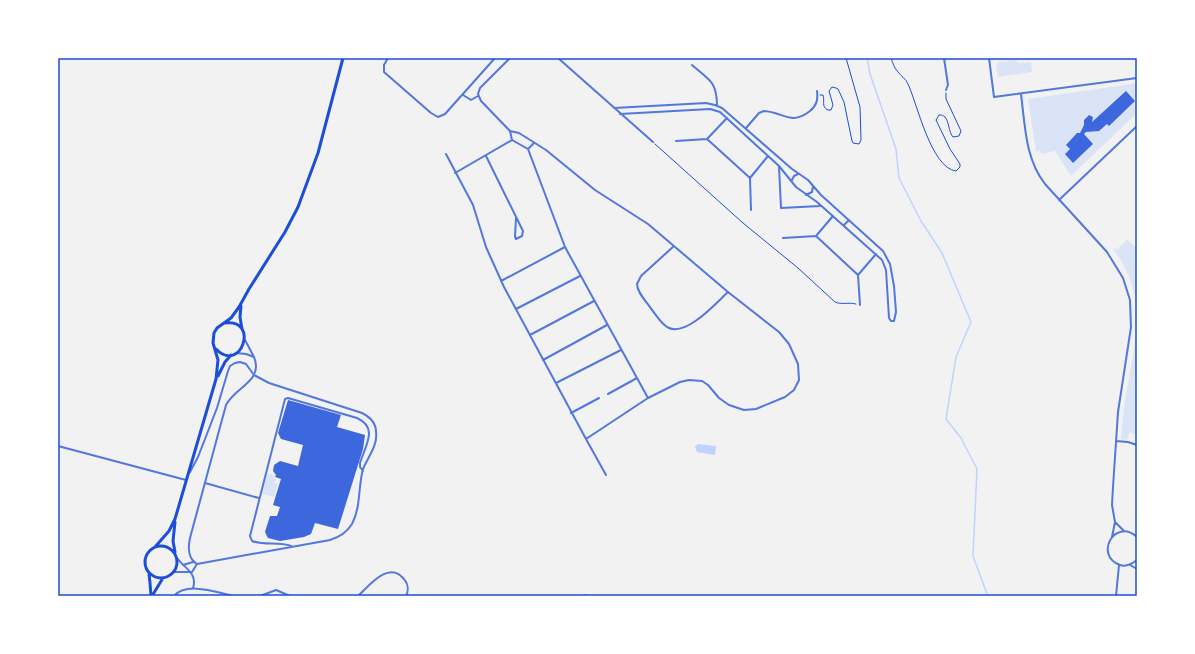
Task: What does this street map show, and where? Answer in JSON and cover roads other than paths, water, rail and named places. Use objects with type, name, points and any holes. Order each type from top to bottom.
[{"type":"main road","points":[[242,303],[240,317],[245,340],[244,345],[236,353],[231,355],[222,354],[213,343],[214,333],[217,328],[234,315],[242,303],[249,289],[285,232],[302,198],[318,153],[343,58]]},
{"type":"main road","points":[[224,324],[234,324],[242,330]]},
{"type":"main road","points":[[151,596],[148,572],[145,563],[146,558],[151,550],[169,531],[175,519],[188,480],[216,379],[218,363],[216,348]]},
{"type":"main road","points":[[216,379],[223,365],[231,355]]},
{"type":"main road","points":[[175,519],[175,554]]},
{"type":"main road","points":[[148,572],[154,577],[167,577],[174,572],[177,563],[177,558],[171,550],[166,547],[155,547]]},
{"type":"main road","points":[[151,596],[163,578]]},
{"type":"street","points":[[388,58],[384,65],[384,72],[434,116],[438,117],[443,115],[463,95],[495,58]]},
{"type":"street","points":[[510,58],[479,89],[478,96],[510,131],[512,140],[528,149],[564,247],[648,398]]},
{"type":"street","points":[[558,58],[653,142]]},
{"type":"street","points":[[944,58],[948,87],[946,90]]},
{"type":"street","points":[[989,58],[994,97],[1137,78]]},
{"type":"street","points":[[692,65],[715,86],[717,92],[717,106]]},
{"type":"street","points":[[746,128],[759,114],[764,111],[792,118],[800,117],[815,106],[817,102],[817,91]]},
{"type":"street","points":[[1021,94],[1028,142],[1035,167],[1042,180],[1107,252],[1123,278],[1129,295],[1131,327],[1119,402],[1112,499],[1115,522],[1112,537],[1107,547],[1110,558],[1119,565],[1130,565],[1137,569]]},
{"type":"street","points":[[463,95],[471,100],[478,96]]},
{"type":"street","points":[[614,108],[706,103],[717,106],[746,128],[813,185],[849,220],[880,247],[889,260],[895,297],[896,318],[893,322],[891,322],[889,318],[885,268],[883,262],[844,225],[796,187],[779,166],[718,111],[713,109],[620,114]]},
{"type":"street","points":[[687,104],[688,110]]},
{"type":"street","points":[[676,141],[707,139],[726,118]]},
{"type":"street","points":[[1059,200],[1137,126]]},
{"type":"street","points":[[510,131],[519,132],[550,154],[594,190],[643,220],[728,292],[774,328],[787,342],[794,354],[798,367],[799,378],[796,388],[785,397],[750,410],[742,410],[725,402],[719,398],[706,383],[699,380],[685,381],[648,398],[586,439]]},
{"type":"street","points":[[707,139],[750,178]]},
{"type":"street","points":[[455,173],[512,140]]},
{"type":"street","points":[[528,149],[535,143]]},
{"type":"street","points":[[446,154],[473,205],[486,247],[501,281],[571,413],[606,475]]},
{"type":"street","points":[[486,156],[524,234],[516,239],[514,237],[516,218]]},
{"type":"street","points":[[751,210],[750,178],[768,156]]},
{"type":"street","points":[[779,166],[781,208],[821,206]]},
{"type":"street","points":[[792,181],[794,176],[800,174]]},
{"type":"street","points":[[806,194],[812,192],[813,185]]},
{"type":"street","points":[[783,238],[816,236],[833,216]]},
{"type":"street","points":[[844,225],[849,220]]},
{"type":"street","points":[[816,236],[858,275],[860,305]]},
{"type":"street","points":[[674,246],[639,278],[637,284],[639,291],[656,315],[667,327],[677,329],[692,323],[701,317],[728,292]]},
{"type":"street","points":[[501,281],[564,247]]},
{"type":"street","points":[[858,275],[876,254]]},
{"type":"street","points":[[516,309],[580,276]]},
{"type":"street","points":[[530,335],[594,301]]},
{"type":"street","points":[[543,360],[607,325]]},
{"type":"street","points":[[190,472],[198,457],[217,408],[230,366],[235,363],[242,362],[247,365],[254,375],[273,385],[353,409],[368,417],[375,427],[376,438],[363,471],[355,516],[348,529],[334,539],[197,564],[194,562],[189,550],[189,540],[227,403],[254,375],[256,366],[254,357],[245,340]]},
{"type":"street","points":[[556,383],[621,350]]},
{"type":"street","points":[[236,353],[254,357]]},
{"type":"street","points":[[608,394],[637,378]]},
{"type":"street","points":[[292,547],[280,543],[262,544],[250,539],[250,533],[284,400],[286,398],[357,418],[364,422],[370,433],[360,463],[360,467],[363,471]]},
{"type":"street","points":[[571,413],[599,398]]},
{"type":"street","points":[[1116,441],[1128,442],[1137,445]]},
{"type":"street","points":[[58,446],[188,480]]},
{"type":"street","points":[[205,483],[259,498]]},
{"type":"street","points":[[1115,522],[1124,532]]},
{"type":"street","points":[[1112,537],[1118,533],[1124,532],[1133,534],[1137,537]]},
{"type":"street","points":[[177,558],[192,572],[194,582],[193,588]]},
{"type":"street","points":[[1130,565],[1137,560]]},
{"type":"street","points":[[183,565],[194,562]]},
{"type":"street","points":[[192,572],[197,564]]},
{"type":"street","points":[[1116,596],[1119,565]]},
{"type":"street","points":[[174,572],[192,572]]},
{"type":"street","points":[[358,596],[379,576],[386,573],[392,573],[400,575],[405,581],[408,588],[406,596]]},
{"type":"street","points":[[174,596],[181,590],[193,588],[235,596]]},
{"type":"street","points":[[260,596],[276,590],[290,596]]},
{"type":"water","points":[[698,444],[716,446],[715,455],[697,452],[695,447]]},
{"type":"waterway","points":[[867,58],[870,74],[896,149],[899,178],[921,221],[942,253],[971,322],[956,357],[946,419],[961,438],[977,469],[973,556],[987,594],[986,596]]}]
